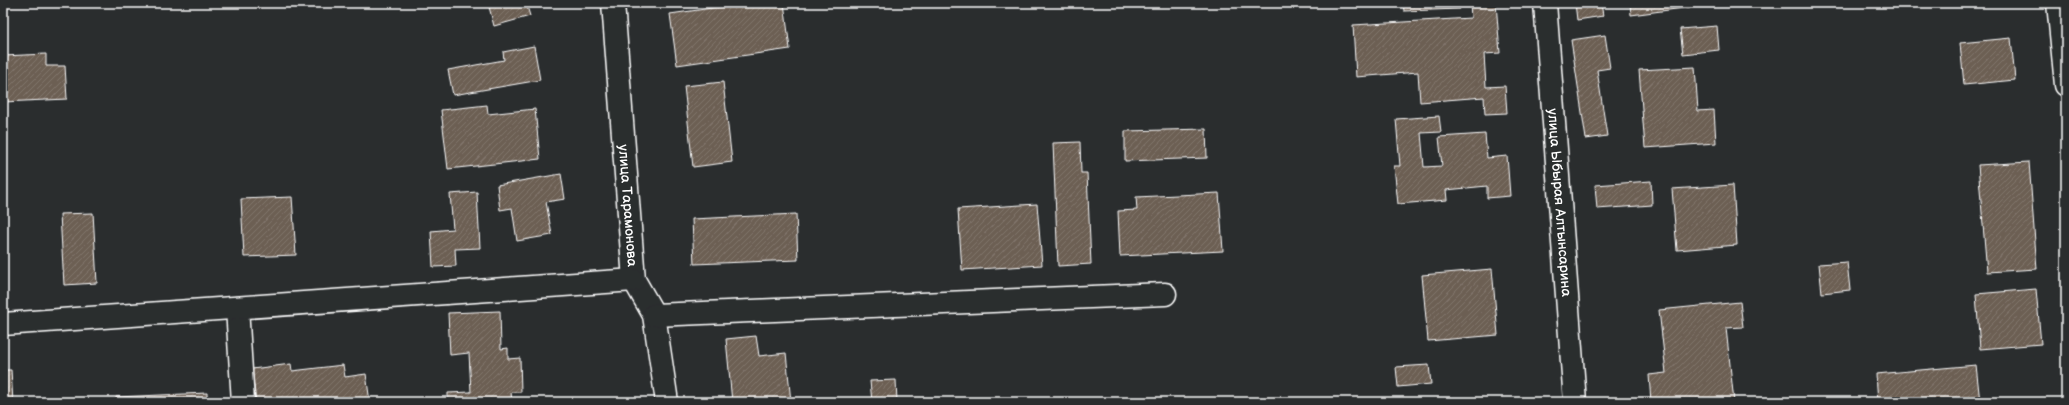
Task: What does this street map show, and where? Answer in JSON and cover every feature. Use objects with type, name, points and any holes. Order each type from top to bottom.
[{"type":"street","name":"улица Тарамонова","points":[[613,3],[634,280],[654,315],[668,402]]},
{"type":"street","name":"улица Ыбырая Алтынсарина","points":[[1545,3],[1575,402]]},
{"type":"street","points":[[2058,3],[2066,85]]},
{"type":"street","points":[[3,324],[634,280]]},
{"type":"street","points":[[654,315],[1165,294]]},
{"type":"street","points":[[237,308],[243,402]]},
{"type":"building","points":[[488,3],[526,3],[530,16],[494,26]]},
{"type":"building","points":[[747,3],[784,3],[790,49],[677,65],[670,14]]},
{"type":"building","points":[[1403,3],[1460,3],[1460,9],[1404,11]]},
{"type":"building","points":[[1470,3],[1496,3],[1500,53],[1484,54],[1486,87],[1505,86],[1507,113],[1485,114],[1484,97],[1420,102],[1418,72],[1356,77],[1353,25],[1471,18]]},
{"type":"building","points":[[1575,3],[1601,3],[1603,16],[1577,20]]},
{"type":"building","points":[[1630,3],[1713,3],[1714,4],[1631,15]]},
{"type":"building","points":[[1717,26],[1719,50],[1683,54],[1680,29]]},
{"type":"building","points":[[1605,35],[1610,68],[1597,70],[1607,136],[1586,139],[1571,40]]},
{"type":"building","points":[[2011,38],[2015,80],[1964,85],[1960,43]]},
{"type":"building","points":[[534,46],[540,80],[453,95],[448,70],[504,60],[503,52]]},
{"type":"building","points":[[46,54],[46,66],[65,66],[67,99],[3,102],[3,56]]},
{"type":"building","points":[[1695,67],[1698,111],[1714,110],[1716,143],[1645,148],[1639,70]]},
{"type":"building","points":[[723,82],[732,162],[693,167],[684,86]]},
{"type":"building","points":[[487,105],[488,114],[535,109],[540,159],[448,169],[441,110]]},
{"type":"building","points":[[1439,116],[1441,132],[1421,133],[1424,167],[1442,166],[1439,137],[1485,134],[1487,158],[1507,156],[1510,196],[1487,198],[1487,186],[1446,190],[1447,200],[1398,204],[1394,166],[1400,166],[1396,119]]},
{"type":"building","points":[[1206,129],[1207,158],[1125,161],[1125,131]]},
{"type":"building","points":[[1080,142],[1081,173],[1087,173],[1091,264],[1058,266],[1053,143]]},
{"type":"building","points":[[2029,162],[2037,269],[1987,272],[1978,165]]},
{"type":"building","points":[[561,174],[565,199],[546,202],[552,235],[517,241],[512,208],[500,210],[497,185]]},
{"type":"building","points":[[1651,181],[1652,205],[1597,209],[1595,185]]},
{"type":"building","points":[[1733,185],[1737,245],[1677,250],[1672,189]]},
{"type":"building","points":[[477,192],[480,248],[455,249],[456,266],[433,267],[431,231],[453,229],[450,194]]},
{"type":"building","points":[[1219,193],[1223,251],[1120,256],[1118,211],[1137,210],[1136,197]]},
{"type":"building","points":[[292,197],[296,255],[244,257],[241,199]]},
{"type":"building","points":[[1037,204],[1042,265],[962,270],[958,209]]},
{"type":"building","points":[[93,213],[97,283],[64,285],[60,214]]},
{"type":"building","points":[[796,214],[798,260],[694,264],[692,219]]},
{"type":"building","points":[[1847,262],[1850,290],[1822,293],[1819,264]]},
{"type":"building","points":[[1492,269],[1498,335],[1428,341],[1422,275]]},
{"type":"building","points":[[2036,289],[2041,344],[1980,349],[1976,294]]},
{"type":"building","points":[[1740,302],[1743,327],[1726,328],[1734,402],[1651,402],[1649,375],[1666,373],[1659,310]]},
{"type":"building","points":[[500,311],[501,349],[508,348],[508,359],[520,358],[521,392],[511,392],[512,402],[448,402],[448,393],[471,392],[469,353],[450,355],[448,313]]},
{"type":"building","points":[[756,336],[759,356],[786,353],[791,402],[732,402],[726,339]]},
{"type":"building","points":[[291,364],[292,371],[343,365],[345,377],[366,374],[370,402],[256,402],[252,369]]},
{"type":"building","points":[[1429,365],[1431,384],[1398,387],[1396,367]]},
{"type":"building","points":[[1976,365],[1980,402],[1878,402],[1876,374]]},
{"type":"building","points":[[3,370],[11,370],[13,402],[3,402]]},
{"type":"building","points":[[896,380],[897,402],[872,402],[870,381]]},
{"type":"building","points":[[207,393],[207,402],[116,402],[116,397]]}]
